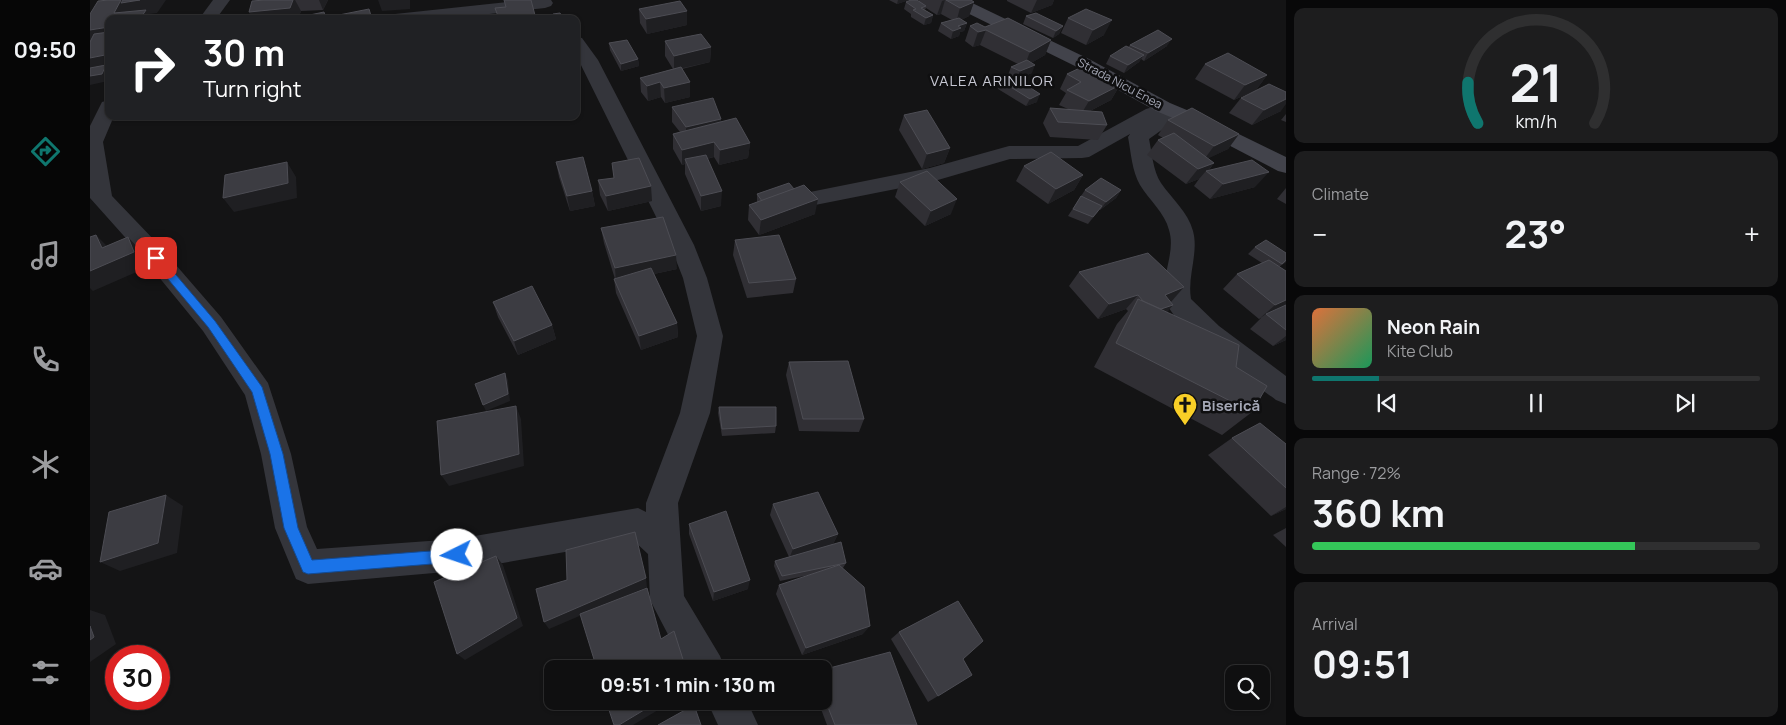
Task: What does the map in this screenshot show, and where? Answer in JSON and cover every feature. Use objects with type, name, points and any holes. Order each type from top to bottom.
[{"type":"street","points":[[210,15],[222,0]]},
{"type":"street","name":"Strada Nicu Enea","points":[[953,0],[1083,62],[1163,107],[1199,122],[1286,166]]},
{"type":"street","points":[[439,15],[550,5]]},
{"type":"street","points":[[580,47],[590,60],[682,244],[695,278],[710,336],[695,413],[662,503],[667,600],[702,660]]},
{"type":"street","points":[[810,199],[931,175],[1009,153],[1082,152],[1163,107]]},
{"type":"street","points":[[105,115],[93,142],[100,198],[148,248],[212,324],[258,391],[276,454],[291,528],[308,567],[457,555],[638,524],[664,546]]},
{"type":"street","points":[[1199,122],[1166,118],[1138,137],[1149,183],[1173,212],[1182,231],[1182,249],[1176,280],[1179,303],[1215,338],[1286,392]]},
{"type":"street","points":[[731,710],[739,725]]},
{"type":"building","points":[[121,0],[114,13],[146,10],[143,15],[105,15],[105,28],[90,30],[90,14],[98,1]]},
{"type":"building","points":[[123,0],[140,0],[121,3]]},
{"type":"building","points":[[293,0],[290,8],[249,12],[252,1]]},
{"type":"building","points":[[504,0],[531,0],[535,15],[498,15],[495,8],[506,7]]},
{"type":"building","points":[[917,0],[926,6],[921,8],[933,15],[926,18],[913,10],[916,9],[906,2]]},
{"type":"building","points":[[946,0],[971,0],[974,2],[960,8]]},
{"type":"building","points":[[680,1],[687,11],[646,19],[639,9]]},
{"type":"building","points":[[369,9],[371,15],[339,15]]},
{"type":"building","points":[[1086,9],[1112,20],[1093,30],[1068,18]]},
{"type":"building","points":[[324,12],[325,15],[310,15]]},
{"type":"building","points":[[1036,13],[1063,26],[1056,31],[1026,16]]},
{"type":"building","points":[[959,18],[967,23],[958,26],[961,28],[953,31],[941,23]]},
{"type":"building","points":[[1008,18],[1051,40],[1030,52],[986,30],[978,32],[970,26],[977,23],[985,27]]},
{"type":"building","points":[[1158,30],[1172,39],[1148,53],[1130,45]]},
{"type":"building","points":[[105,33],[105,55],[90,58],[90,42],[94,34]]},
{"type":"building","points":[[701,34],[711,47],[674,56],[665,41]]},
{"type":"building","points":[[627,40],[638,59],[621,64],[609,43]]},
{"type":"building","points":[[1126,46],[1144,55],[1128,65],[1110,56]]},
{"type":"building","points":[[1228,53],[1267,75],[1245,85],[1205,64]]},
{"type":"building","points":[[1027,60],[1035,65],[1020,71],[1011,67]]},
{"type":"building","points":[[105,65],[102,74],[90,76],[90,68]]},
{"type":"building","points":[[1084,66],[1120,85],[1089,101],[1067,90],[1081,82],[1067,74]]},
{"type":"building","points":[[681,67],[690,82],[664,88],[660,82],[647,86],[640,78]]},
{"type":"building","points":[[1012,76],[1040,94],[1030,99],[1001,81]]},
{"type":"building","points":[[1269,84],[1286,92],[1286,99],[1264,110],[1241,98]]},
{"type":"building","points":[[713,98],[721,119],[686,127],[672,107]]},
{"type":"building","points":[[1050,108],[1102,112],[1107,125],[1058,122]]},
{"type":"building","points":[[1192,108],[1239,134],[1214,146],[1168,120]]},
{"type":"building","points":[[927,110],[950,148],[927,154],[904,115]]},
{"type":"building","points":[[736,118],[750,143],[720,150],[714,142],[682,150],[673,134]]},
{"type":"building","points":[[1174,133],[1214,163],[1198,169],[1158,140]]},
{"type":"building","points":[[1051,152],[1083,175],[1056,189],[1024,166]]},
{"type":"building","points":[[706,155],[722,191],[701,196],[685,159]]},
{"type":"building","points":[[583,157],[592,191],[567,196],[556,162]]},
{"type":"building","points":[[639,158],[651,186],[606,196],[598,180],[614,178],[612,163]]},
{"type":"building","points":[[1252,160],[1269,172],[1223,184],[1206,171]]},
{"type":"building","points":[[287,162],[288,183],[223,198],[225,175]]},
{"type":"building","points":[[927,171],[957,199],[931,211],[900,182]]},
{"type":"building","points":[[1101,178],[1121,190],[1106,202],[1085,190]]},
{"type":"building","points":[[789,183],[794,189],[762,201],[757,194]]},
{"type":"building","points":[[804,185],[818,199],[761,220],[749,205]]},
{"type":"building","points":[[1081,196],[1102,206],[1093,217],[1073,209]]},
{"type":"building","points":[[663,217],[676,255],[615,268],[601,228]]},
{"type":"building","points":[[96,235],[102,248],[128,237],[134,252],[90,271],[90,237]]},
{"type":"building","points":[[779,235],[796,279],[749,283],[735,240]]},
{"type":"building","points":[[1266,240],[1286,253],[1286,260],[1282,264],[1255,247]]},
{"type":"building","points":[[1148,253],[1184,287],[1165,295],[1173,305],[1161,309],[1143,301],[1138,295],[1109,304],[1079,272]]},
{"type":"building","points":[[1269,260],[1286,271],[1286,300],[1275,305],[1237,274]]},
{"type":"building","points":[[651,268],[677,323],[639,336],[614,279]]},
{"type":"building","points":[[532,286],[552,325],[514,341],[493,302]]},
{"type":"building","points":[[1138,299],[1239,345],[1236,367],[1267,386],[1252,412],[1116,343]]},
{"type":"building","points":[[1286,305],[1286,330],[1266,314]]},
{"type":"building","points":[[848,361],[864,419],[803,419],[789,362]]},
{"type":"building","points":[[505,373],[508,394],[483,405],[475,384]]},
{"type":"building","points":[[516,406],[519,454],[441,475],[437,421]]},
{"type":"building","points":[[719,407],[776,407],[776,426],[722,429]]},
{"type":"building","points":[[1260,423],[1286,444],[1286,488],[1232,438]]},
{"type":"building","points":[[818,492],[838,534],[793,549],[773,504]]},
{"type":"building","points":[[166,495],[158,543],[100,562],[109,512]]},
{"type":"building","points":[[726,511],[750,580],[714,592],[689,524]]},
{"type":"building","points":[[635,532],[646,578],[544,622],[536,589],[567,580],[566,550]]},
{"type":"building","points":[[841,542],[846,563],[782,576],[775,561]]},
{"type":"building","points":[[496,556],[517,618],[457,654],[434,582]]},
{"type":"building","points":[[839,565],[864,587],[870,626],[806,648],[779,585]]},
{"type":"building","points":[[647,588],[661,639],[674,631],[683,660],[594,660],[580,614]]},
{"type":"building","points":[[958,601],[983,641],[963,659],[972,675],[938,696],[899,632]]},
{"type":"building","points":[[90,626],[94,637],[90,640]]},
{"type":"building","points":[[890,652],[917,725],[835,725],[829,710],[832,710],[832,667]]},
{"type":"building","points":[[609,710],[644,710],[619,725],[614,725]]},
{"type":"building","points":[[685,710],[696,710],[701,725],[658,725]]},
{"type":"place","name":"Biserică","points":[[1185,426]]},
{"type":"district","name":"VALEA ARINILOR","points":[[992,80]]},
{"type":"route","points":[[156,258],[212,324],[258,391],[276,454],[291,528],[308,567],[457,555]]}]
